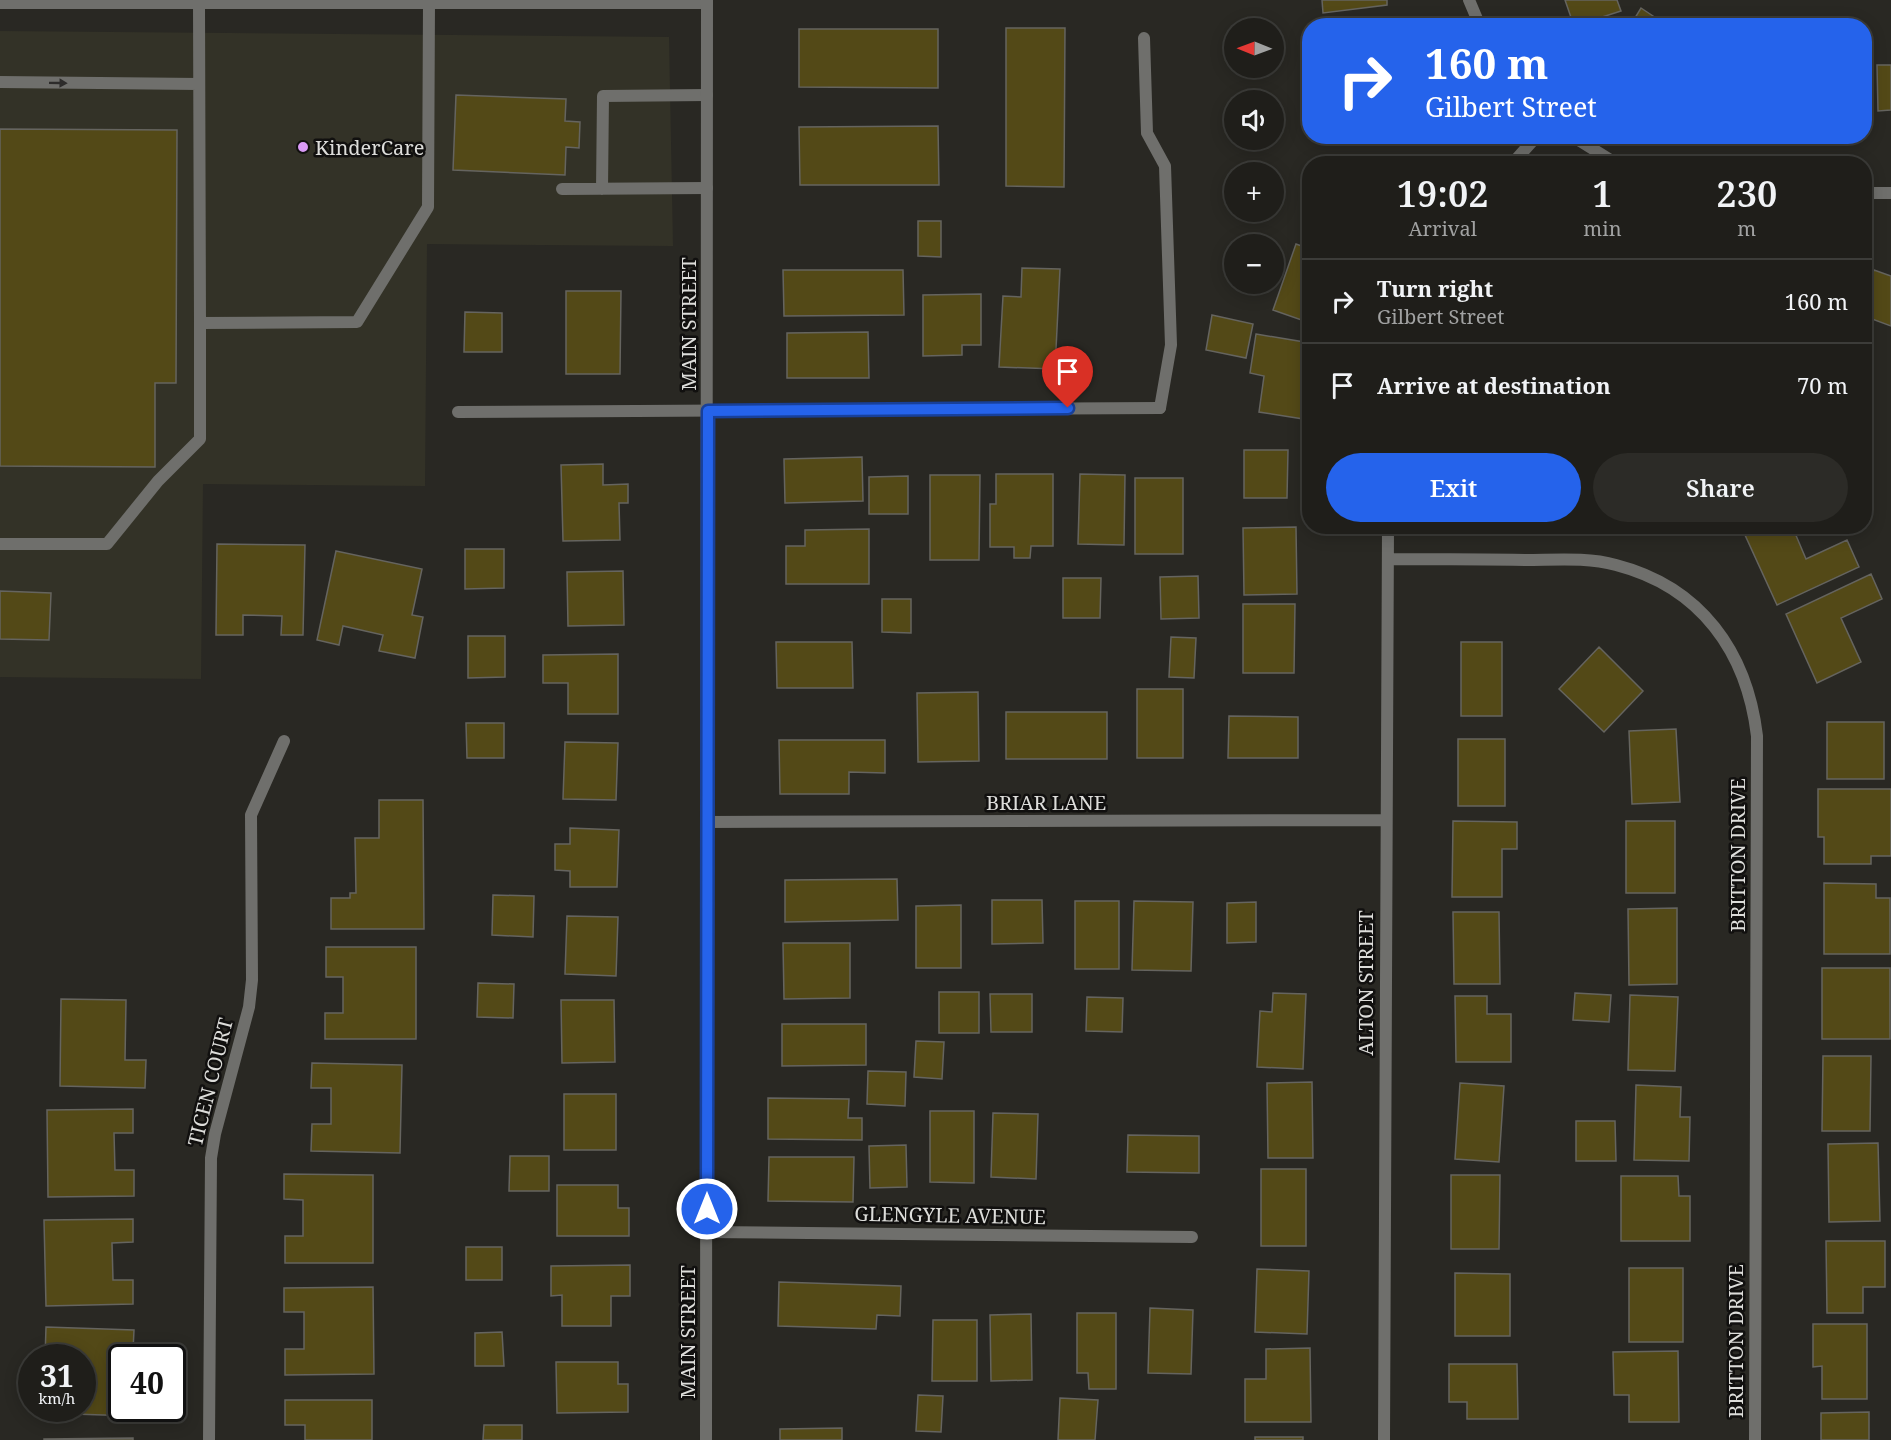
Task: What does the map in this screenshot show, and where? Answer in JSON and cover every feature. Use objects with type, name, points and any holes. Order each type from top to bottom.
[{"type":"street","points":[[1469,0],[1476,18]]},
{"type":"street","points":[[0,3],[707,1]]},
{"type":"street","name":"MAIN STREET","points":[[706,1440],[707,1]]},
{"type":"street","points":[[200,323],[357,322],[428,207],[429,3]]},
{"type":"street","points":[[0,544],[107,544],[158,481],[200,439],[199,4]]},
{"type":"street","points":[[458,412],[1160,408],[1171,345],[1166,166],[1147,133],[1144,38]]},
{"type":"street","points":[[0,82],[200,84]]},
{"type":"street","points":[[602,189],[603,96],[707,95]]},
{"type":"street","points":[[1519,156],[1530,144]]},
{"type":"street","points":[[1585,144],[1604,156]]},
{"type":"street","points":[[562,189],[707,188]]},
{"type":"street","points":[[1872,193],[1891,193]]},
{"type":"street","name":"ALTON STREET","points":[[1384,1440],[1388,534]]},
{"type":"street","name":"BRITTON DRIVE","points":[[1388,559],[1580,560],[1616,565],[1632,570],[1661,583],[1700,610],[1721,634],[1744,675],[1753,705],[1757,736],[1755,1440]]},
{"type":"street","name":"TICEN COURT","points":[[209,1440],[211,1158],[214,1134],[249,1007],[252,980],[251,815],[284,741]]},
{"type":"street","name":"BRIAR LANE","points":[[706,822],[1386,820]]},
{"type":"street","name":"GLENGYLE AVENUE","points":[[707,1232],[1192,1237]]},
{"type":"shaded area","points":[[0,31],[669,37],[673,246],[427,244],[425,486],[203,484],[201,679],[0,677]]},
{"type":"building","points":[[1322,0],[1387,0],[1387,5],[1323,13]]},
{"type":"building","points":[[1565,0],[1617,0],[1621,11],[1599,18],[1571,18]]},
{"type":"building","points":[[1641,8],[1656,18],[1635,18]]},
{"type":"building","points":[[1006,28],[1065,28],[1064,187],[1006,186]]},
{"type":"building","points":[[799,29],[938,29],[938,88],[799,87]]},
{"type":"building","points":[[1877,65],[1891,65],[1891,110],[1878,111]]},
{"type":"building","points":[[456,95],[566,99],[565,121],[580,122],[579,148],[566,147],[565,175],[453,170]]},
{"type":"building","points":[[938,126],[939,185],[800,185],[799,127]]},
{"type":"building","points":[[0,129],[177,130],[176,383],[155,383],[155,467],[0,466]]},
{"type":"building","points":[[918,221],[941,221],[941,257],[918,256]]},
{"type":"building","points":[[1296,244],[1302,246],[1302,320],[1273,310],[1279,294],[1284,294],[1284,278]]},
{"type":"building","points":[[1022,268],[1060,269],[1055,369],[999,367],[1003,296],[1021,297]]},
{"type":"building","points":[[783,270],[903,270],[904,315],[784,316]]},
{"type":"building","points":[[1874,270],[1891,276],[1891,326],[1872,319]]},
{"type":"building","points":[[566,291],[621,291],[620,374],[566,374]]},
{"type":"building","points":[[981,294],[981,345],[962,345],[962,355],[923,356],[923,295]]},
{"type":"building","points":[[465,312],[502,313],[502,352],[464,352]]},
{"type":"building","points":[[1212,315],[1253,324],[1246,358],[1206,350]]},
{"type":"building","points":[[868,332],[869,378],[787,378],[787,333]]},
{"type":"building","points":[[1256,334],[1302,342],[1302,419],[1259,412],[1264,376],[1250,373]]},
{"type":"building","points":[[1244,450],[1288,450],[1287,498],[1244,498]]},
{"type":"building","points":[[862,457],[863,501],[785,503],[784,459]]},
{"type":"building","points":[[603,464],[603,485],[628,484],[628,503],[619,503],[620,540],[563,541],[561,465]]},
{"type":"building","points":[[996,474],[1053,474],[1053,546],[1031,546],[1030,558],[1014,558],[1014,547],[990,547],[990,504],[996,504]]},
{"type":"building","points":[[1080,474],[1125,475],[1124,545],[1078,544]]},
{"type":"building","points":[[930,475],[980,475],[979,560],[930,560]]},
{"type":"building","points":[[908,476],[908,514],[869,514],[869,477]]},
{"type":"building","points":[[1135,478],[1183,478],[1183,554],[1135,554]]},
{"type":"building","points":[[1296,527],[1297,594],[1244,595],[1243,528]]},
{"type":"building","points":[[869,529],[869,584],[786,584],[786,546],[805,546],[805,530]]},
{"type":"building","points":[[1795,534],[1806,559],[1847,540],[1859,567],[1777,605],[1745,535]]},
{"type":"building","points":[[217,544],[305,545],[303,635],[281,635],[282,616],[243,615],[243,635],[216,635]]},
{"type":"building","points":[[465,549],[504,549],[504,588],[465,589]]},
{"type":"building","points":[[336,551],[422,569],[412,615],[423,617],[415,658],[379,651],[383,635],[343,626],[339,645],[317,640]]},
{"type":"building","points":[[623,571],[624,625],[568,626],[567,572]]},
{"type":"building","points":[[1871,574],[1882,599],[1841,618],[1861,662],[1817,683],[1786,614]]},
{"type":"building","points":[[1198,576],[1199,618],[1161,619],[1160,577]]},
{"type":"building","points":[[1063,578],[1101,578],[1100,618],[1063,618]]},
{"type":"building","points":[[0,591],[51,593],[49,640],[0,639]]},
{"type":"building","points":[[882,599],[911,599],[911,633],[882,632]]},
{"type":"building","points":[[1243,604],[1295,604],[1294,673],[1243,673]]},
{"type":"building","points":[[468,636],[505,636],[505,677],[468,678]]},
{"type":"building","points":[[1171,637],[1196,638],[1194,678],[1169,677]]},
{"type":"building","points":[[776,642],[852,642],[853,688],[777,688]]},
{"type":"building","points":[[1461,642],[1502,642],[1502,716],[1461,716]]},
{"type":"building","points":[[1599,647],[1643,691],[1604,732],[1559,689]]},
{"type":"building","points":[[618,654],[618,714],[568,714],[568,683],[543,683],[543,655]]},
{"type":"building","points":[[1137,689],[1183,689],[1183,758],[1137,758]]},
{"type":"building","points":[[978,692],[979,761],[918,762],[917,693]]},
{"type":"building","points":[[1006,712],[1107,712],[1107,759],[1006,759]]},
{"type":"building","points":[[1229,716],[1298,717],[1298,758],[1228,758]]},
{"type":"building","points":[[1827,722],[1884,722],[1884,779],[1827,779]]},
{"type":"building","points":[[466,723],[504,723],[504,758],[467,758]]},
{"type":"building","points":[[1676,729],[1680,802],[1632,804],[1629,731]]},
{"type":"building","points":[[1458,739],[1505,739],[1505,806],[1458,806]]},
{"type":"building","points":[[779,740],[885,740],[885,773],[849,772],[849,794],[780,794]]},
{"type":"building","points":[[565,742],[618,743],[616,800],[563,799]]},
{"type":"building","points":[[1818,789],[1891,789],[1891,856],[1871,856],[1871,864],[1824,864],[1824,837],[1818,837]]},
{"type":"building","points":[[379,800],[423,800],[424,929],[331,929],[331,898],[350,898],[350,893],[356,893],[355,838],[379,838]]},
{"type":"building","points":[[1453,821],[1517,822],[1517,849],[1502,849],[1502,897],[1452,897]]},
{"type":"building","points":[[1626,821],[1675,821],[1675,893],[1626,893]]},
{"type":"building","points":[[570,828],[619,830],[617,887],[570,887],[570,871],[555,870],[555,844],[570,844]]},
{"type":"building","points":[[897,879],[898,920],[785,922],[785,880]]},
{"type":"building","points":[[1824,883],[1876,884],[1876,898],[1890,898],[1890,954],[1824,954]]},
{"type":"building","points":[[493,895],[534,896],[533,937],[492,935]]},
{"type":"building","points":[[992,900],[1042,900],[1043,943],[992,944]]},
{"type":"building","points":[[1075,901],[1119,901],[1119,969],[1075,969]]},
{"type":"building","points":[[1134,901],[1193,902],[1191,971],[1132,970]]},
{"type":"building","points":[[1256,902],[1256,942],[1227,943],[1227,903]]},
{"type":"building","points":[[961,905],[961,968],[916,968],[916,906]]},
{"type":"building","points":[[1677,908],[1677,984],[1629,985],[1628,909]]},
{"type":"building","points":[[1453,912],[1499,912],[1500,984],[1454,984]]},
{"type":"building","points":[[567,916],[618,917],[616,976],[565,974]]},
{"type":"building","points":[[783,943],[850,943],[850,998],[784,999]]},
{"type":"building","points":[[326,947],[416,947],[416,1039],[325,1039],[325,1013],[343,1013],[343,977],[326,977]]},
{"type":"building","points":[[1822,968],[1890,968],[1890,1039],[1822,1039]]},
{"type":"building","points":[[478,983],[514,984],[513,1018],[477,1017]]},
{"type":"building","points":[[939,992],[979,992],[979,1033],[939,1033]]},
{"type":"building","points":[[1273,993],[1306,994],[1303,1069],[1257,1067],[1260,1011],[1272,1012]]},
{"type":"building","points":[[1575,993],[1611,995],[1609,1022],[1573,1020]]},
{"type":"building","points":[[990,994],[1032,994],[1032,1032],[991,1032]]},
{"type":"building","points":[[1630,995],[1678,997],[1675,1071],[1628,1070]]},
{"type":"building","points":[[1455,996],[1487,996],[1487,1014],[1511,1014],[1511,1062],[1456,1062]]},
{"type":"building","points":[[1087,997],[1123,998],[1122,1032],[1086,1031]]},
{"type":"building","points":[[61,999],[126,1000],[125,1060],[146,1060],[145,1088],[60,1086]]},
{"type":"building","points":[[561,1000],[614,1000],[615,1062],[562,1063]]},
{"type":"building","points":[[782,1024],[866,1024],[866,1065],[782,1066]]},
{"type":"building","points":[[916,1041],[944,1042],[942,1079],[914,1077]]},
{"type":"building","points":[[1823,1056],[1871,1056],[1870,1131],[1822,1131]]},
{"type":"building","points":[[312,1063],[402,1065],[400,1153],[311,1151],[312,1124],[331,1124],[331,1088],[311,1088]]},
{"type":"building","points":[[868,1071],[906,1072],[905,1106],[867,1104]]},
{"type":"building","points":[[1312,1082],[1313,1158],[1268,1158],[1267,1083]]},
{"type":"building","points":[[1460,1083],[1504,1086],[1499,1162],[1455,1159]]},
{"type":"building","points":[[1636,1085],[1681,1087],[1680,1117],[1690,1117],[1689,1161],[1634,1160]]},
{"type":"building","points":[[564,1094],[616,1094],[616,1150],[564,1150]]},
{"type":"building","points":[[768,1098],[849,1099],[848,1118],[862,1118],[862,1140],[768,1139]]},
{"type":"building","points":[[133,1109],[133,1133],[114,1133],[115,1170],[134,1170],[134,1196],[48,1197],[47,1110]]},
{"type":"building","points":[[930,1111],[974,1111],[974,1183],[930,1182]]},
{"type":"building","points":[[993,1113],[1038,1114],[1036,1179],[991,1177]]},
{"type":"building","points":[[1576,1121],[1615,1121],[1616,1161],[1576,1161]]},
{"type":"building","points":[[1128,1135],[1199,1136],[1199,1173],[1127,1172]]},
{"type":"building","points":[[1878,1143],[1880,1221],[1829,1222],[1828,1144]]},
{"type":"building","points":[[906,1145],[907,1187],[870,1188],[869,1146]]},
{"type":"building","points":[[510,1156],[549,1156],[549,1191],[509,1191]]},
{"type":"building","points":[[769,1157],[854,1157],[853,1202],[768,1201]]},
{"type":"building","points":[[1261,1169],[1306,1169],[1306,1246],[1261,1246]]},
{"type":"building","points":[[284,1174],[373,1175],[373,1263],[285,1263],[285,1236],[303,1236],[303,1200],[284,1199]]},
{"type":"building","points":[[1451,1175],[1500,1175],[1499,1249],[1451,1249]]},
{"type":"building","points":[[1621,1176],[1678,1176],[1679,1196],[1690,1196],[1690,1241],[1621,1241]]},
{"type":"building","points":[[557,1185],[618,1185],[618,1208],[629,1208],[629,1236],[557,1236]]},
{"type":"building","points":[[133,1219],[133,1242],[112,1243],[113,1280],[133,1280],[133,1304],[46,1306],[44,1220]]},
{"type":"building","points":[[1826,1241],[1885,1241],[1885,1287],[1863,1287],[1863,1313],[1827,1313]]},
{"type":"building","points":[[466,1247],[502,1247],[502,1280],[466,1280]]},
{"type":"building","points":[[630,1265],[630,1296],[611,1296],[611,1326],[562,1326],[562,1295],[551,1296],[551,1266]]},
{"type":"building","points":[[1629,1268],[1683,1268],[1683,1342],[1629,1342]]},
{"type":"building","points":[[1257,1269],[1309,1271],[1307,1334],[1255,1332]]},
{"type":"building","points":[[1455,1273],[1510,1274],[1510,1336],[1455,1336]]},
{"type":"building","points":[[779,1282],[901,1286],[900,1316],[877,1315],[876,1329],[778,1326]]},
{"type":"building","points":[[373,1287],[374,1374],[285,1375],[285,1349],[304,1349],[304,1312],[284,1312],[284,1288]]},
{"type":"building","points":[[1150,1308],[1193,1310],[1191,1374],[1148,1373]]},
{"type":"building","points":[[1077,1313],[1116,1313],[1116,1389],[1089,1389],[1088,1373],[1077,1373]]},
{"type":"building","points":[[1031,1314],[1032,1380],[991,1381],[990,1315]]},
{"type":"building","points":[[933,1320],[977,1320],[977,1381],[932,1381]]},
{"type":"building","points":[[1813,1324],[1867,1324],[1867,1399],[1822,1399],[1822,1366],[1813,1367]]},
{"type":"building","points":[[46,1327],[134,1330],[133,1344],[108,1344],[108,1415],[96,1415],[96,1344],[45,1344]]},
{"type":"building","points":[[502,1332],[504,1366],[475,1366],[475,1333]]},
{"type":"building","points":[[1310,1348],[1311,1422],[1245,1422],[1245,1379],[1266,1379],[1266,1349]]},
{"type":"building","points":[[1678,1351],[1679,1422],[1629,1422],[1629,1395],[1614,1395],[1613,1352]]},
{"type":"building","points":[[556,1362],[618,1362],[618,1384],[628,1384],[628,1412],[557,1413]]},
{"type":"building","points":[[1449,1364],[1517,1364],[1518,1419],[1467,1419],[1467,1402],[1449,1402]]},
{"type":"building","points":[[918,1395],[943,1396],[941,1432],[916,1431]]},
{"type":"building","points":[[1060,1398],[1098,1400],[1095,1440],[1058,1440]]},
{"type":"building","points":[[285,1400],[372,1400],[372,1440],[305,1440],[305,1425],[285,1425]]},
{"type":"building","points":[[1869,1412],[1869,1440],[1821,1440],[1821,1413]]},
{"type":"building","points":[[484,1425],[522,1425],[522,1440],[483,1440]]},
{"type":"building","points":[[842,1428],[842,1440],[780,1440],[780,1429]]},
{"type":"building","points":[[1255,1437],[1303,1437],[1303,1440],[1255,1440]]},
{"type":"building","points":[[133,1438],[133,1440],[44,1440],[44,1439]]},
{"type":"place","name":"KinderCare","points":[[303,147]]},
{"type":"route","points":[[707,1209],[706,558],[708,411],[724,409],[1068,408]]}]
